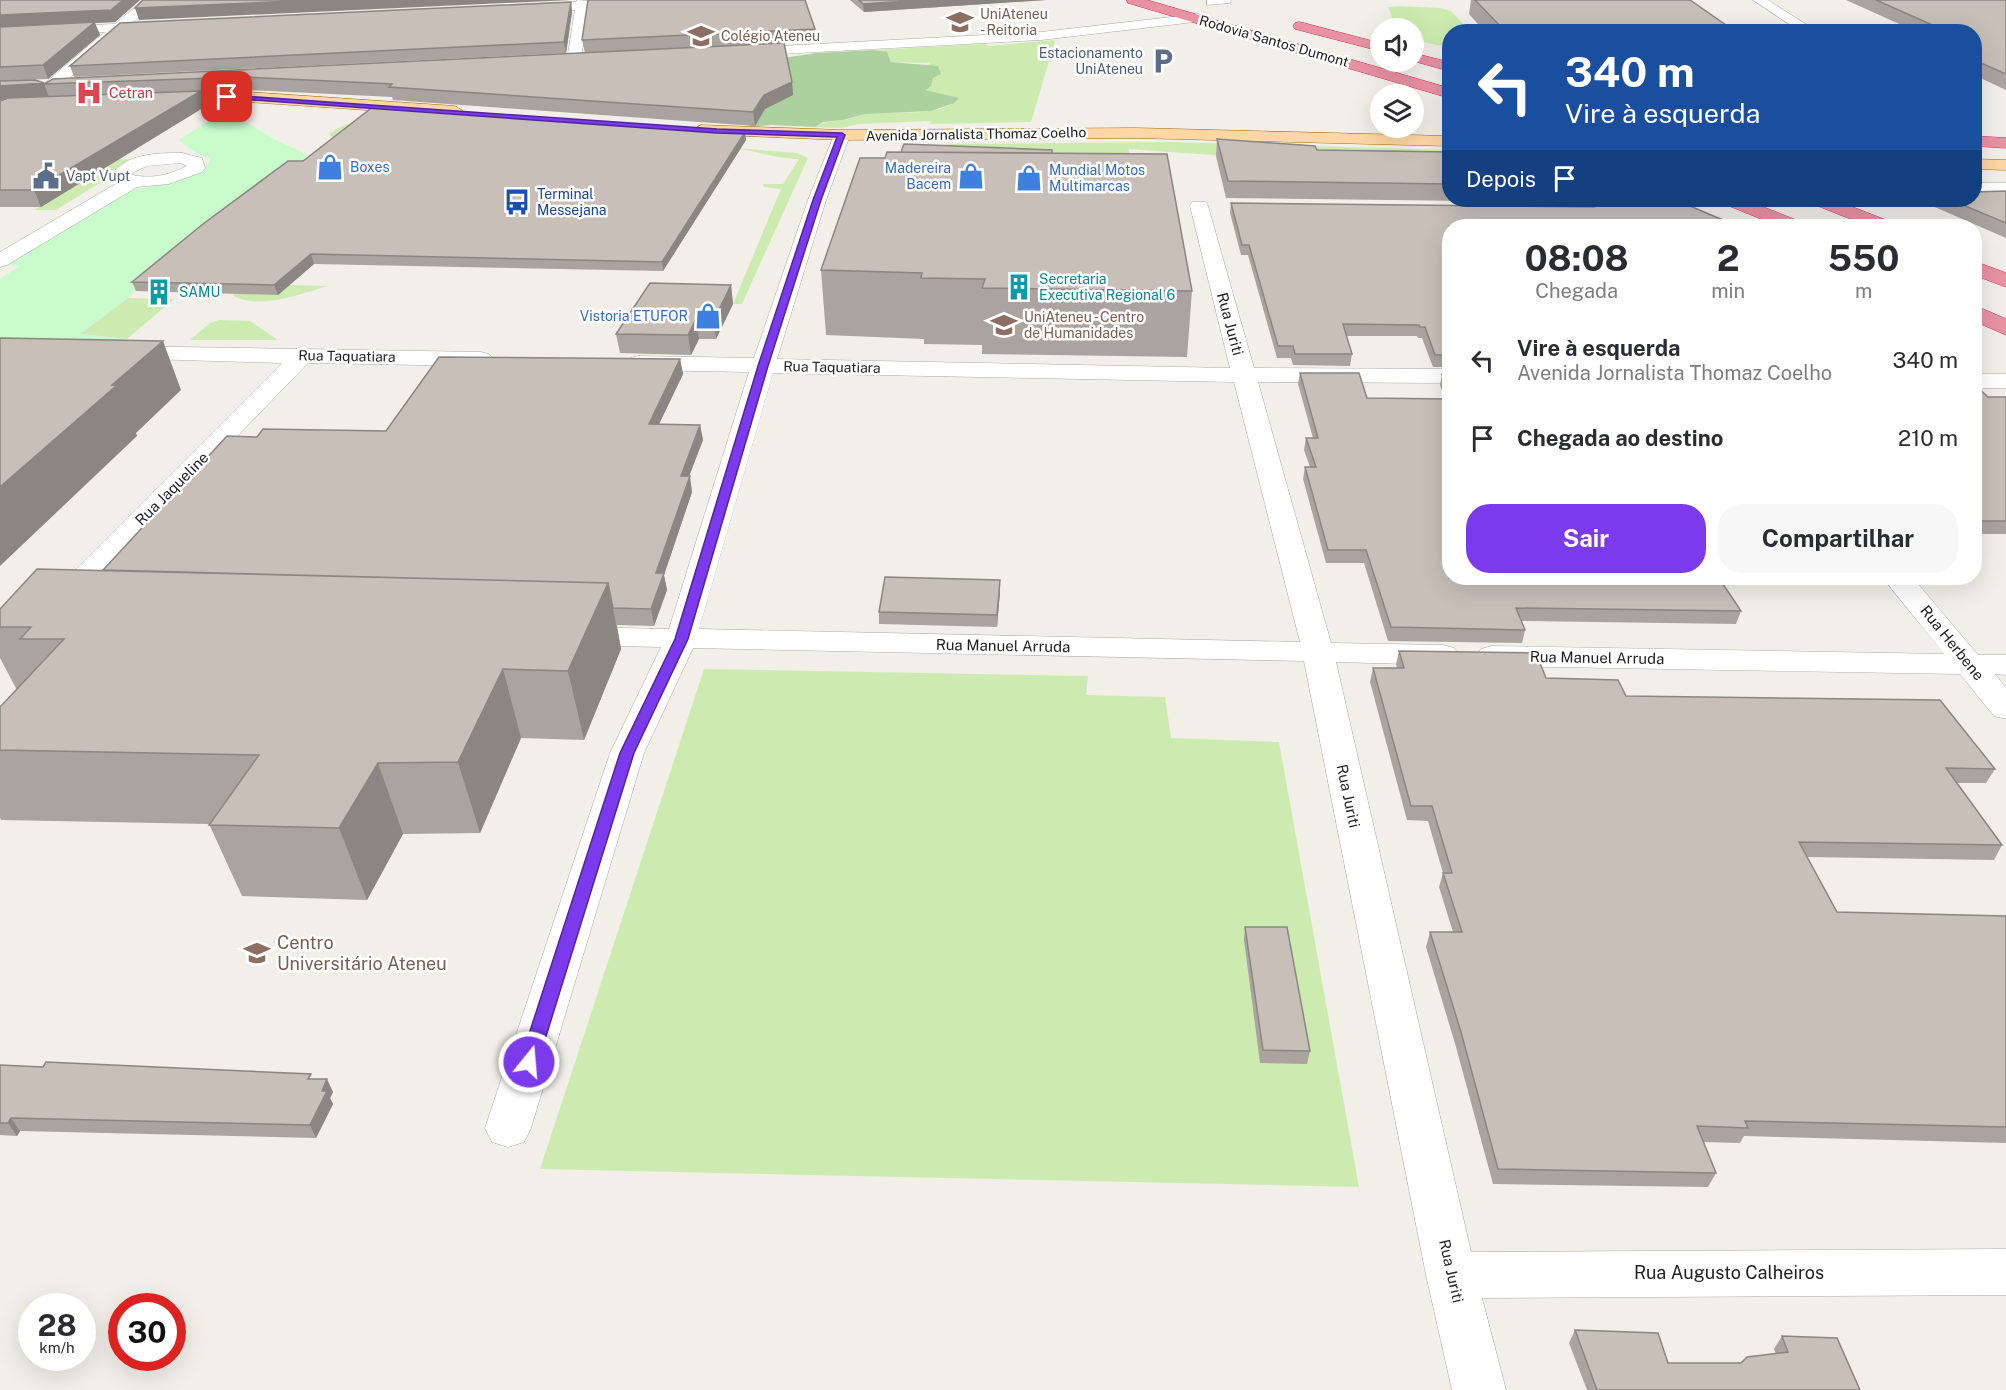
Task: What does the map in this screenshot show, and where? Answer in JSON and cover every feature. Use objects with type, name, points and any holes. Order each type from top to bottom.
[{"type":"highway","name":"Rodovia Santos Dumont","points":[[1133,0],[1442,91]]},
{"type":"highway","name":"Rodovia Santos Dumont","points":[[1289,23],[1370,44]]},
{"type":"highway","points":[[1424,60],[1442,65]]},
{"type":"highway","points":[[1982,142],[2006,143]]},
{"type":"highway","points":[[1748,207],[1777,219]]},
{"type":"highway","points":[[1839,207],[1868,219]]},
{"type":"highway","points":[[1982,270],[2006,281]]},
{"type":"highway","points":[[1982,316],[2006,327]]},
{"type":"main road","points":[[227,97],[464,118],[141,103],[227,97]]},
{"type":"main road","name":"Avenida Jornalista Thomaz Coelho","points":[[681,133],[780,144],[840,140],[1136,133],[1442,141]]},
{"type":"main road","name":"Avenida Jornalista Thomaz Coelho","points":[[840,140],[1126,138],[1442,147]]},
{"type":"main road","points":[[1982,157],[2006,158]]},
{"type":"main road","points":[[1982,164],[2006,165]]},
{"type":"street","points":[[32,107],[151,0]]},
{"type":"street","points":[[511,9],[583,3],[711,0]]},
{"type":"street","points":[[1759,0],[1797,24]]},
{"type":"street","points":[[574,60],[583,3]]},
{"type":"street","points":[[726,53],[1041,36],[1198,18]]},
{"type":"street","points":[[0,33],[179,25]]},
{"type":"street","points":[[227,97],[251,81]]},
{"type":"street","points":[[21,87],[76,84]]},
{"type":"street","points":[[508,1128],[627,753],[681,639],[763,366],[829,200],[840,140]]},
{"type":"street","points":[[0,261],[134,181]]},
{"type":"street","points":[[1982,188],[2006,188]]},
{"type":"street","name":"Rua Juriti","points":[[1199,206],[1318,652],[1451,1275],[1479,1390]]},
{"type":"street","points":[[1568,209],[1577,207]]},
{"type":"street","name":"Rua Taquatiara","points":[[105,352],[501,360]]},
{"type":"street","name":"Rua Jaqueline","points":[[76,623],[40,622],[303,355]]},
{"type":"street","name":"Rua Taquatiara","points":[[617,362],[1243,375],[1442,376]]},
{"type":"street","points":[[1982,381],[2006,381]]},
{"type":"street","name":"Rua Herbene","points":[[1904,585],[2006,709]]},
{"type":"street","name":"Rua Manuel Arruda","points":[[551,636],[2006,665]]},
{"type":"street","name":"Rua Augusto Calheiros","points":[[1451,1275],[2006,1272]]},
{"type":"green space","points":[[1388,7],[1440,8],[1451,11],[1463,24],[1442,24],[1442,45],[1436,45],[1424,42],[1424,18],[1392,18]]},
{"type":"green space","points":[[1055,41],[1031,122],[931,124],[930,121],[858,124],[842,128],[815,127],[864,114],[939,109],[950,105],[958,98],[926,90],[929,63],[891,62],[888,54],[874,50],[983,44],[990,46]]},
{"type":"green space","points":[[874,50],[887,52],[891,62],[938,66],[941,74],[933,78],[931,86],[926,90],[959,98],[954,103],[931,111],[865,114],[823,122],[815,127],[771,125],[750,127],[783,58],[816,53]]},
{"type":"green space","points":[[234,115],[276,140],[308,155],[199,237],[128,298],[80,334],[127,339],[103,346],[0,344],[0,279],[19,266],[5,265],[131,190],[160,185],[200,171],[210,159],[193,151],[179,140],[216,116]]},
{"type":"green space","points":[[350,123],[735,148],[797,153],[808,158],[742,304],[733,304],[781,189],[764,187],[763,184],[783,184],[799,159],[736,149],[337,140],[329,135],[334,130]]},
{"type":"green space","points":[[1170,142],[1442,150],[1442,168],[1352,165],[1129,149],[1129,160],[915,149],[950,144]]},
{"type":"green space","points":[[119,159],[137,160],[56,210],[34,210]]},
{"type":"green space","points":[[251,284],[328,286],[270,301],[235,297],[233,294]]},
{"type":"green space","points":[[128,298],[174,299],[127,339],[80,334]]},
{"type":"green space","points":[[219,320],[250,321],[278,340],[190,340],[210,323]]},
{"type":"green space","points":[[704,669],[1088,676],[1086,695],[1165,697],[1171,738],[1279,742],[1359,1187],[540,1169]]},
{"type":"building","points":[[0,0],[123,0],[111,10],[0,15]]},
{"type":"building","points":[[143,0],[317,0],[135,8]]},
{"type":"building","points":[[588,0],[805,0],[815,29],[582,40]]},
{"type":"building","points":[[859,0],[921,0],[863,4]]},
{"type":"building","points":[[1475,0],[1690,0],[1724,24],[1498,24]]},
{"type":"building","points":[[1876,0],[2006,0],[2006,74],[1982,64],[1982,24],[1930,24]]},
{"type":"building","points":[[571,2],[564,42],[70,66],[120,23]]},
{"type":"building","points":[[95,22],[43,65],[0,67],[0,27]]},
{"type":"building","points":[[784,43],[792,82],[764,95],[753,112],[389,87],[392,84],[244,77],[44,84],[53,79]]},
{"type":"building","points":[[35,80],[44,83],[0,86],[0,81]]},
{"type":"building","points":[[201,91],[34,190],[0,190],[0,101],[8,98]]},
{"type":"building","points":[[374,106],[745,132],[662,262],[311,254],[274,285],[132,282],[203,224],[288,161],[303,161]]},
{"type":"building","points":[[1217,139],[1315,146],[1317,150],[1442,152],[1442,184],[1228,181]]},
{"type":"building","points":[[904,144],[1052,150],[1052,153],[901,152]]},
{"type":"building","points":[[887,152],[1167,154],[1192,291],[982,288],[985,279],[921,278],[922,273],[821,270],[860,158],[885,158]]},
{"type":"building","points":[[2006,191],[2006,223],[1968,207],[1982,207],[1982,192]]},
{"type":"building","points":[[1231,203],[1442,207],[1692,207],[1721,219],[1442,219],[1442,355],[1435,355],[1425,327],[1419,325],[1343,324],[1352,354],[1295,354],[1293,346],[1278,346],[1249,245],[1242,245]]},
{"type":"building","points":[[650,283],[731,285],[714,320],[696,319],[688,335],[616,334]]},
{"type":"building","points":[[0,338],[163,341],[112,385],[117,385],[0,487]]},
{"type":"building","points":[[439,357],[680,359],[649,424],[700,425],[681,476],[690,476],[656,573],[664,573],[651,609],[613,608],[608,583],[103,570],[227,436],[257,437],[263,429],[386,431]]},
{"type":"building","points":[[1300,373],[1359,373],[1367,398],[1442,399],[1442,585],[1724,585],[1741,611],[1516,608],[1525,630],[1391,627],[1366,550],[1328,550],[1305,467],[1316,467],[1306,438],[1318,438]]},
{"type":"building","points":[[1982,391],[1988,397],[2006,397],[2006,521],[1982,521]]},
{"type":"building","points":[[37,569],[608,583],[568,671],[503,669],[458,762],[378,763],[339,828],[209,825],[259,755],[0,750],[0,707],[64,639],[20,639],[31,627],[0,627],[0,609]]},
{"type":"building","points":[[885,577],[1000,580],[997,615],[879,612]]},
{"type":"building","points":[[1399,651],[1536,653],[1546,678],[1618,680],[1626,696],[1940,700],[1995,769],[1946,768],[2002,845],[1799,842],[1837,912],[2006,916],[2006,1127],[1745,1121],[1748,1128],[1697,1126],[1716,1173],[1498,1169],[1461,1032],[1430,932],[1462,932],[1443,873],[1452,873],[1432,806],[1411,806],[1373,668],[1404,668]]},
{"type":"building","points":[[1245,927],[1287,927],[1310,1051],[1263,1050]]},
{"type":"building","points":[[46,1062],[311,1074],[308,1079],[327,1079],[322,1091],[327,1091],[310,1125],[11,1118],[8,1123],[0,1123],[0,1065],[43,1067]]},
{"type":"building","points":[[1575,1330],[1658,1333],[1668,1363],[1741,1363],[1747,1357],[1788,1352],[1782,1336],[1837,1338],[1860,1390],[1597,1390]]},
{"type":"place","name":"UniAteneu - Reitoria","points":[[960,22]]},
{"type":"place","name":"Colégio Ateneu","points":[[701,36]]},
{"type":"place","name":"Estacionamento UniAteneu","points":[[1163,61]]},
{"type":"place","name":"Cetran","points":[[89,93]]},
{"type":"place","name":"Boxes","points":[[330,167]]},
{"type":"place","name":"Vapt Vupt","points":[[46,176]]},
{"type":"place","name":"Madereira Bacem","points":[[971,176]]},
{"type":"place","name":"Mundial Motos Multimarcas","points":[[1029,178]]},
{"type":"place","name":"Terminal Messejana","points":[[517,202]]},
{"type":"place","name":"Secretaria Executiva Regional 6","points":[[1019,287]]},
{"type":"place","name":"SAMU","points":[[159,292]]},
{"type":"place","name":"Vistoria ETUFOR","points":[[708,316]]},
{"type":"place","name":"UniAteneu - Centro de Humanidades","points":[[1004,325]]},
{"type":"place","name":"Centro Universitário Ateneu","points":[[257,953]]},
{"type":"route","points":[[227,97],[717,131],[842,135],[817,200],[763,366],[681,639],[627,753],[529,1062]]}]
